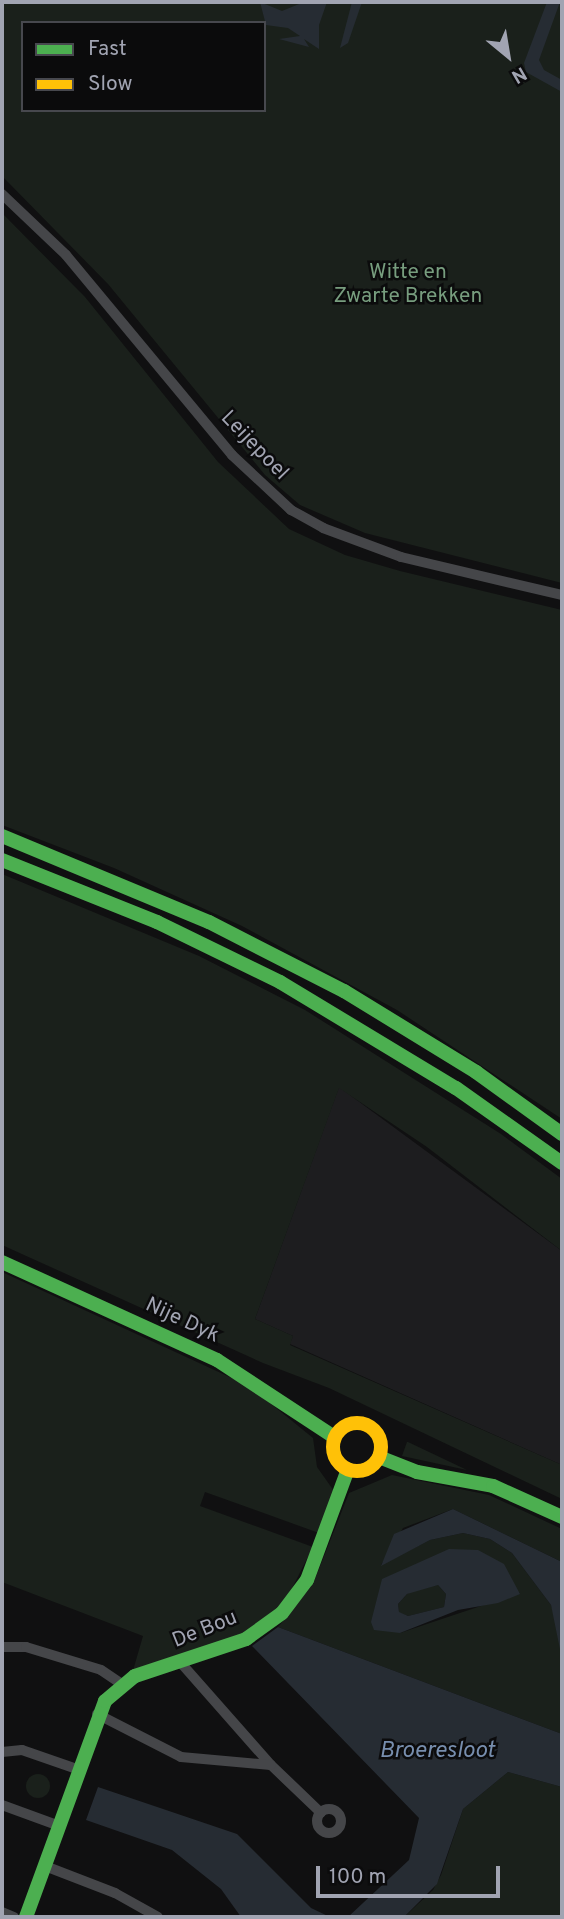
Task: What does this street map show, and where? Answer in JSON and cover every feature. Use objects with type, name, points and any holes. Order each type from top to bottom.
[{"type":"main road","points":[[2,836],[209,922],[344,991],[476,1072],[562,1134]]},
{"type":"main road","points":[[2,860],[157,922],[280,982],[456,1088],[562,1163]]},
{"type":"main road","name":"Nije Dyk","points":[[2,1262],[217,1360],[334,1437]]},
{"type":"main road","points":[[346,1424],[367,1424],[380,1439],[379,1457],[365,1470],[348,1469],[334,1457],[334,1437],[346,1424]]},
{"type":"main road","points":[[379,1457],[417,1472],[493,1486],[562,1517]]},
{"type":"main road","name":"De Bou","points":[[122,1684],[246,1639],[291,1603],[324,1542],[348,1469]]},
{"type":"main road","points":[[26,1917],[97,1714],[122,1684]]},
{"type":"street","name":"Leijepoel","points":[[2,194],[66,255],[232,455],[291,510],[323,528],[391,554],[562,595]]},
{"type":"street","points":[[2,1647],[26,1647],[102,1670],[122,1684]]},
{"type":"street","points":[[181,1663],[271,1765],[321,1813]]},
{"type":"street","points":[[97,1714],[181,1757],[271,1765]]},
{"type":"street","points":[[2,1752],[22,1750],[77,1769]]},
{"type":"street","points":[[2,1805],[57,1825]]},
{"type":"street","points":[[45,1866],[153,1915]]},
{"type":"street","points":[[2,1912],[14,1917]]},
{"type":"shaded area","points":[[339,1087],[562,1251],[562,1465],[290,1344],[293,1336],[255,1319]]},
{"type":"green space","name":"Witte en Zwarte Brekken","points":[[2,2],[562,2],[562,583],[365,533],[300,505],[265,475],[108,284],[2,176]]},
{"type":"green space","points":[[2,213],[85,297],[218,462],[289,529],[345,555],[562,610],[562,1119],[397,1010],[242,926],[114,868],[2,825]]},
{"type":"green space","points":[[2,874],[199,956],[305,1010],[501,1134],[562,1179],[562,1251],[427,1147],[339,1088],[255,1319],[293,1336],[290,1345],[562,1465],[562,1499],[329,1388],[263,1363],[2,1245]]},
{"type":"green space","points":[[2,1272],[249,1386],[313,1438],[317,1467],[334,1491],[319,1533],[205,1492],[200,1506],[313,1547],[284,1604],[246,1632],[132,1674],[143,1636],[2,1582]]},
{"type":"green space","points":[[408,1442],[467,1470],[402,1456]]},
{"type":"green space","points":[[392,1475],[489,1495],[562,1529],[562,1562],[453,1509],[403,1528],[381,1565],[430,1540],[463,1533],[490,1539],[512,1553],[551,1605],[556,1621],[562,1659],[562,1734],[278,1627],[313,1584],[349,1493]],"holes":[[[382,1579],[520,1593],[400,1633]]]},
{"type":"green space","points":[[438,1585],[446,1594],[444,1607],[408,1616],[399,1613],[398,1604],[407,1594],[423,1586]]},
{"type":"green space","points":[[508,1772],[562,1787],[562,1917],[404,1917],[433,1890],[441,1875],[463,1809]]},
{"type":"green space","points":[[33,1774],[43,1774],[50,1781],[50,1791],[43,1798],[33,1798],[26,1791],[26,1781]]},
{"type":"water","points":[[260,2],[282,11],[304,2],[327,2],[319,25],[319,49],[304,39],[309,47],[279,39],[300,36],[288,28],[266,25]]},
{"type":"water","points":[[352,2],[362,2],[348,43],[340,48]]},
{"type":"water","points":[[547,2],[560,2],[539,60],[544,70],[562,80],[562,92],[526,72],[524,63]]},
{"type":"water","points":[[453,1509],[562,1562],[562,1659],[551,1605],[512,1553],[490,1539],[463,1533],[430,1540],[381,1566],[394,1534]]},
{"type":"water","points":[[449,1549],[478,1550],[504,1564],[520,1594],[498,1603],[458,1610],[400,1633],[374,1630],[371,1622],[382,1579]],"holes":[[[438,1585],[446,1594],[444,1607],[408,1616],[399,1612],[398,1604],[407,1594]]]},
{"type":"water","name":"Broeresloot","points":[[278,1627],[562,1734],[562,1787],[508,1772],[463,1809],[437,1884],[404,1917],[348,1917],[409,1860],[419,1818],[252,1646]]},
{"type":"water","points":[[98,1787],[237,1834],[311,1908],[330,1917],[241,1917],[221,1889],[172,1850],[86,1820]]},
{"type":"traffic: fast","points":[[2,836],[209,922],[344,991],[476,1072],[562,1134]]},
{"type":"traffic: fast","points":[[2,860],[157,922],[280,982],[456,1088],[562,1163]]},
{"type":"traffic: fast","points":[[2,1262],[217,1360],[334,1437]]},
{"type":"traffic: fast","points":[[379,1457],[417,1472],[493,1486],[562,1517]]},
{"type":"traffic: fast","points":[[26,1917],[105,1701],[135,1676],[246,1639],[282,1613],[307,1580],[348,1469]]},
{"type":"traffic: slow","points":[[357,1423],[366,1424],[374,1430],[380,1438],[381,1447],[380,1456],[374,1464],[366,1470],[357,1471],[348,1470],[340,1464],[334,1456],[333,1447],[334,1438],[340,1430],[348,1424],[357,1423]]}]
